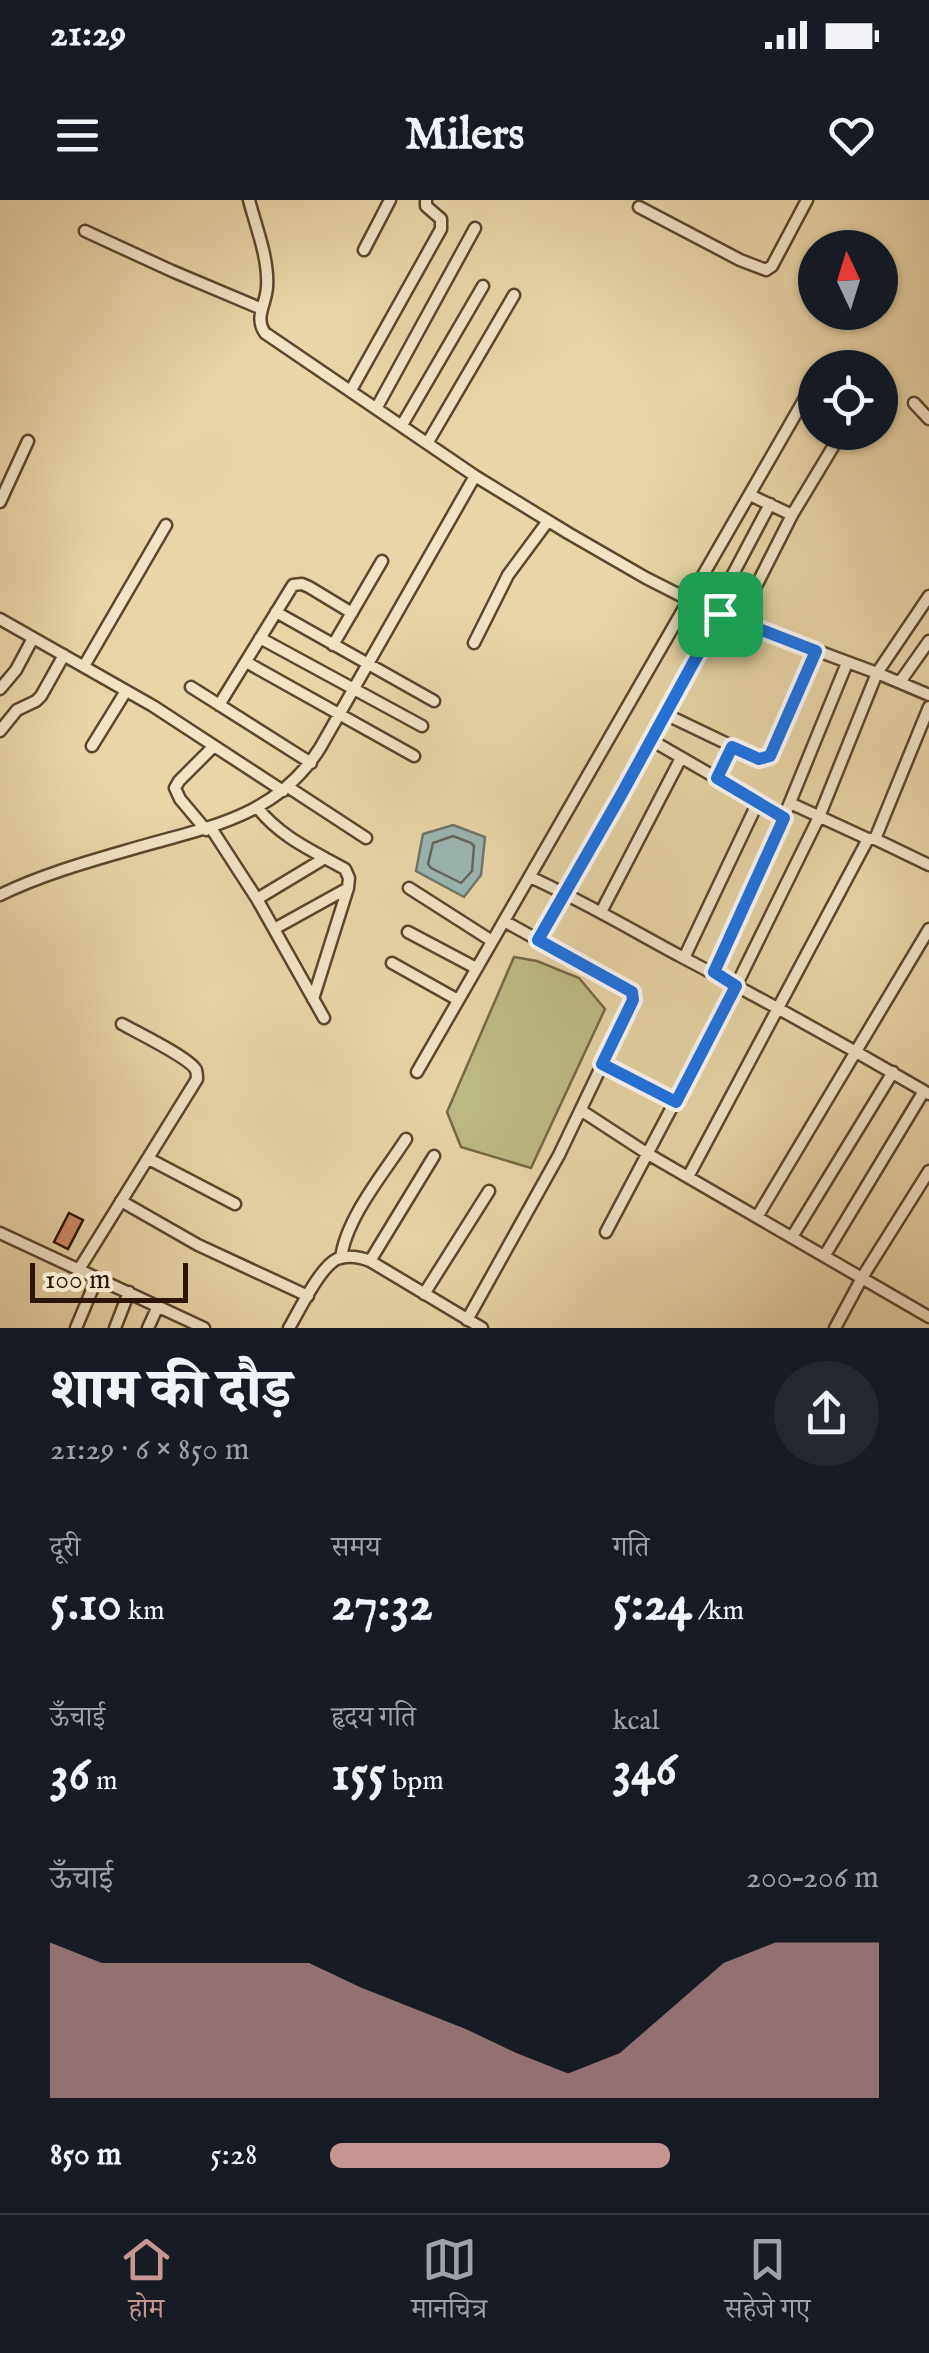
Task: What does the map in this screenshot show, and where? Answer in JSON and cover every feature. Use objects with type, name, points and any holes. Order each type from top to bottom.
[{"type":"street","points":[[249,200],[268,284],[260,322],[265,334],[476,476],[629,569],[716,613],[928,693]]},
{"type":"street","points":[[364,250],[390,200]]},
{"type":"street","points":[[351,390],[441,229],[441,219],[426,206],[426,200]]},
{"type":"street","points":[[639,206],[766,270],[772,266],[807,200]]},
{"type":"street","points":[[377,408],[475,228]]},
{"type":"street","points":[[85,230],[262,309]]},
{"type":"street","points":[[402,425],[483,286]]},
{"type":"street","points":[[428,442],[514,295]]},
{"type":"street","points":[[914,403],[929,419]]},
{"type":"street","points":[[416,1072],[798,410]]},
{"type":"street","points":[[0,502],[28,442]]},
{"type":"street","points":[[738,622],[792,515],[831,450]]},
{"type":"street","points":[[0,895],[55,873],[208,829],[286,789],[310,763],[476,476]]},
{"type":"street","points":[[750,495],[792,515]]},
{"type":"street","points":[[538,940],[665,714],[770,504]]},
{"type":"street","points":[[474,643],[508,575],[548,521]]},
{"type":"street","points":[[84,666],[166,525]]},
{"type":"street","points":[[334,644],[382,561]]},
{"type":"street","points":[[219,705],[293,585],[302,584],[352,613]]},
{"type":"street","points":[[606,1232],[736,986],[819,817],[876,673],[929,596]]},
{"type":"street","points":[[276,612],[434,701]]},
{"type":"street","points":[[0,619],[153,706],[366,838]]},
{"type":"street","points":[[0,689],[16,670],[33,638]]},
{"type":"street","points":[[260,638],[422,726]]},
{"type":"street","points":[[900,682],[929,641]]},
{"type":"street","points":[[665,714],[759,759],[770,756],[816,651]]},
{"type":"street","points":[[0,730],[17,710],[36,701],[64,655]]},
{"type":"street","points":[[246,662],[414,756]]},
{"type":"street","points":[[714,972],[848,663]]},
{"type":"street","points":[[191,688],[310,763]]},
{"type":"street","points":[[92,746],[126,691]]},
{"type":"street","points":[[688,1178],[871,839],[929,707]]},
{"type":"street","points":[[651,740],[784,818]]},
{"type":"street","points":[[214,746],[179,781],[176,788],[180,799],[208,829],[257,899],[324,1018]]},
{"type":"street","points":[[717,778],[732,747]]},
{"type":"street","points":[[601,912],[681,758]]},
{"type":"street","points":[[684,958],[758,802]]},
{"type":"street","points":[[790,802],[929,866]]},
{"type":"street","points":[[257,806],[281,831],[348,874],[348,888],[313,999]]},
{"type":"street","points":[[257,899],[325,858]]},
{"type":"street","points":[[530,877],[714,972],[926,1093],[826,1255]]},
{"type":"street","points":[[274,929],[348,888]]},
{"type":"street","points":[[409,888],[492,941]]},
{"type":"street","points":[[467,1320],[582,1111],[633,1000],[628,990],[504,921]]},
{"type":"street","points":[[758,1217],[929,929]]},
{"type":"street","points":[[408,932],[476,968]]},
{"type":"street","points":[[392,963],[458,1000]]},
{"type":"street","points":[[78,1270],[198,1073],[182,1058],[122,1024]]},
{"type":"street","points":[[602,1064],[676,1102]]},
{"type":"street","points":[[792,1236],[892,1072]]},
{"type":"street","points":[[582,1111],[688,1178],[929,1317]]},
{"type":"street","points":[[340,1258],[350,1226],[406,1139]]},
{"type":"street","points":[[370,1261],[434,1156]]},
{"type":"street","points":[[149,1159],[235,1204]]},
{"type":"street","points":[[835,1328],[929,1171]]},
{"type":"street","points":[[424,1294],[489,1191]]},
{"type":"street","points":[[121,1201],[198,1245],[308,1296]]},
{"type":"street","points":[[0,1233],[158,1306],[184,1324],[204,1328]]},
{"type":"street","points":[[289,1328],[329,1265],[340,1258],[364,1258],[482,1328]]},
{"type":"street","points":[[76,1328],[97,1278]]},
{"type":"street","points":[[115,1328],[129,1292]]},
{"type":"street","points":[[148,1328],[158,1306]]},
{"type":"green space","points":[[514,957],[537,961],[579,978],[605,1009],[531,1168],[461,1147],[447,1112]]},
{"type":"water","points":[[453,825],[485,837],[481,875],[464,897],[416,871],[423,834]]},
{"type":"building","points":[[69,1213],[83,1220],[68,1249],[54,1242]]},
{"type":"route","points":[[720,614],[816,651],[770,756],[759,759],[732,747],[717,778],[784,818],[714,972],[736,986],[676,1102],[602,1064],[633,1000],[632,992],[538,940],[720,614]]}]
